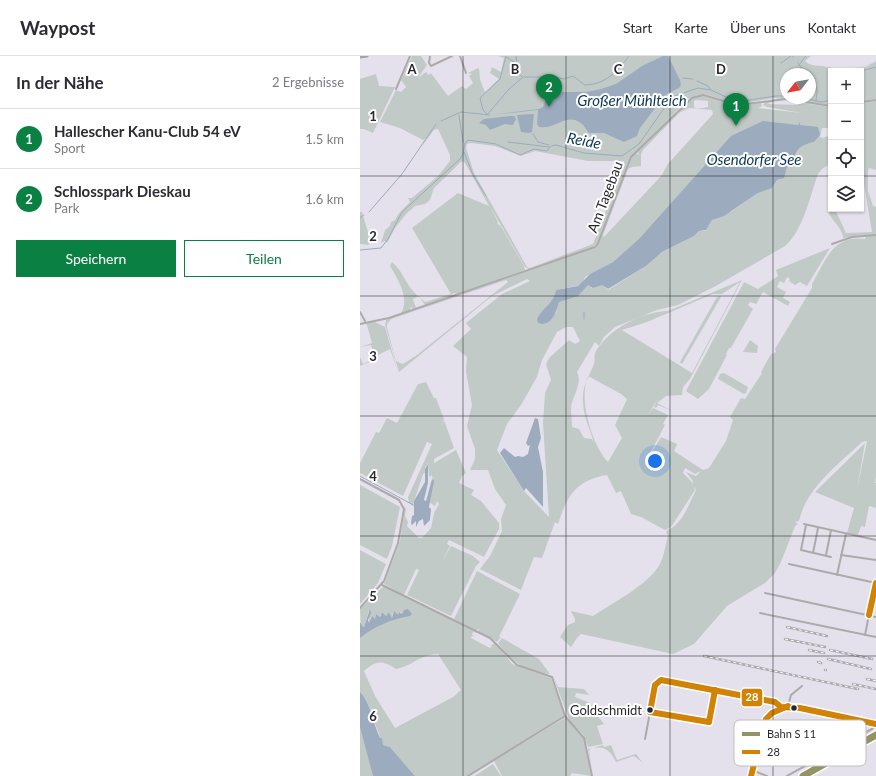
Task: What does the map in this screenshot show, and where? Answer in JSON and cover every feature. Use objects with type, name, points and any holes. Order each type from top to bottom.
[{"type":"main road","points":[[360,57],[367,56]]},
{"type":"street","points":[[396,89],[410,56]]},
{"type":"street","points":[[430,56],[429,65],[452,56]]},
{"type":"street","points":[[460,56],[466,73]]},
{"type":"street","name":"Am Tagebau","points":[[360,324],[386,319],[595,247],[598,243],[631,157],[692,98],[704,95],[738,105],[786,99],[828,106]]},
{"type":"street","points":[[864,102],[876,100]]},
{"type":"street","points":[[832,244],[852,237],[876,236]]},
{"type":"street","points":[[360,312],[365,322]]},
{"type":"street","points":[[360,479],[399,500],[404,507],[398,546],[382,585],[360,608]]},
{"type":"street","points":[[831,556],[801,550],[805,525],[876,540]]},
{"type":"street","points":[[813,552],[818,528]]},
{"type":"street","points":[[826,555],[831,530]]},
{"type":"street","points":[[837,575],[846,534]]},
{"type":"street","points":[[842,555],[876,560]]},
{"type":"street","points":[[789,564],[876,584],[865,635]]},
{"type":"street","points":[[382,585],[488,637],[497,643],[517,665],[552,677],[565,716],[584,738],[592,776]]},
{"type":"street","points":[[765,593],[876,617]]},
{"type":"street","points":[[760,613],[876,638]]},
{"type":"street","points":[[645,739],[655,685],[659,680],[774,702],[779,708]]},
{"type":"street","points":[[787,707],[791,695],[802,686]]},
{"type":"street","points":[[767,720],[772,713],[779,708],[787,707],[851,720]]},
{"type":"street","points":[[468,776],[565,716]]},
{"type":"street","points":[[866,723],[876,725]]},
{"type":"street","points":[[866,732],[876,725]]},
{"type":"street","points":[[751,776],[753,766]]},
{"type":"street","points":[[787,776],[804,766]]},
{"type":"street","points":[[752,770],[766,776]]},
{"type":"shaded area","points":[[412,56],[421,56],[427,65],[418,78],[426,72],[429,75],[431,73],[448,96],[462,86],[466,89],[473,83],[469,76],[472,74],[468,73],[478,68],[485,92],[499,79],[490,73],[492,67],[501,72],[504,58],[498,56],[811,56],[805,61],[815,66],[833,68],[828,68],[828,105],[816,103],[816,68],[780,68],[780,99],[774,98],[738,104],[704,94],[688,99],[630,158],[598,241],[593,247],[529,269],[525,267],[491,208],[498,222],[497,224],[500,225],[525,270],[458,294],[454,293],[450,296],[425,305],[420,298],[425,302],[451,294],[412,228],[458,193],[489,206],[465,163],[462,161],[434,188],[430,200],[425,204],[415,206],[406,214],[395,228],[387,243],[385,241],[381,243],[385,230],[410,202],[408,198],[412,198],[438,176],[450,161],[450,155],[438,129],[434,130],[422,146],[426,138],[423,140],[400,128],[380,122],[396,90],[401,92],[406,87],[401,80]],"holes":[[[471,143],[495,146],[521,156],[535,151],[588,161],[624,161],[624,164],[593,244],[530,268],[527,267],[474,173],[466,148],[467,144]]]},
{"type":"shaded area","points":[[876,61],[876,99],[864,101],[864,68],[860,68],[871,65],[866,66]]},
{"type":"shaded area","points":[[376,74],[379,86],[395,87],[373,133],[360,129],[360,79]]},
{"type":"shaded area","points":[[702,96],[737,105],[734,113],[738,106],[761,103],[762,106],[758,108],[802,113],[763,105],[765,102],[777,100],[767,104],[809,104],[828,107],[828,128],[822,128],[820,137],[823,138],[828,136],[828,165],[818,174],[805,213],[797,232],[791,240],[785,246],[714,287],[678,305],[657,310],[639,317],[648,314],[668,311],[742,280],[690,379],[683,387],[682,395],[666,396],[657,403],[672,411],[658,405],[656,408],[654,407],[657,400],[648,415],[653,408],[668,415],[663,424],[665,425],[644,465],[661,437],[677,444],[674,451],[703,470],[709,468],[726,441],[733,420],[730,417],[741,398],[745,399],[762,373],[761,372],[771,354],[776,352],[775,349],[812,288],[812,284],[826,258],[831,251],[845,241],[865,239],[866,235],[843,238],[840,229],[828,212],[836,212],[846,233],[872,232],[864,184],[864,103],[876,101],[876,170],[869,168],[868,191],[873,206],[876,207],[876,508],[869,506],[865,527],[861,526],[858,535],[847,533],[854,508],[815,492],[865,443],[857,490],[867,441],[862,442],[824,477],[816,487],[803,509],[799,521],[795,522],[798,524],[795,526],[781,562],[775,573],[765,583],[727,606],[694,644],[673,654],[581,634],[571,647],[560,637],[568,625],[575,622],[571,611],[593,616],[643,583],[659,566],[663,558],[668,535],[666,533],[667,530],[672,528],[681,519],[696,490],[693,486],[695,490],[671,527],[665,530],[641,517],[631,514],[621,491],[616,493],[607,475],[596,477],[580,485],[569,498],[558,524],[555,522],[542,558],[534,557],[521,590],[480,569],[490,556],[502,531],[501,519],[506,505],[495,489],[488,470],[470,470],[475,459],[475,449],[467,426],[472,405],[466,372],[467,357],[453,346],[471,329],[466,323],[502,294],[530,281],[527,279],[492,296],[399,372],[385,325],[386,320],[594,248],[597,245],[631,158],[636,153],[640,155],[637,152],[692,98]],"holes":[[[696,100],[708,101],[708,107],[698,109],[712,110],[713,114],[667,165],[662,175],[604,237],[603,235],[628,169],[641,166],[641,154],[643,150],[679,113],[689,108],[696,109],[694,107],[694,101]],[[818,136],[814,142],[799,148],[795,157],[798,158],[787,167],[780,180],[777,180],[774,185],[758,193],[732,211],[712,220],[705,231],[699,231],[694,236],[662,252],[646,266],[608,290],[601,284],[592,288],[588,284],[575,296],[558,301],[556,313],[547,306],[554,298],[556,290],[581,285],[585,277],[613,262],[639,240],[721,148]],[[506,280],[508,282],[417,355],[403,364],[396,361],[387,328],[387,324],[391,319]],[[740,282],[692,373],[622,330],[647,322],[713,294],[722,294]],[[636,318],[618,328],[596,351],[594,364],[589,376],[627,399],[615,425],[622,438],[608,462],[597,445],[588,421],[585,397],[585,386],[587,380],[583,391],[583,407],[594,443],[592,439],[584,438],[579,429],[572,427],[571,408],[579,381],[577,372],[595,342],[599,346],[604,337],[615,327]],[[566,327],[573,327],[580,341],[575,344],[569,340],[549,358],[546,364],[551,380],[545,393],[543,423],[549,517],[524,491],[497,450],[507,424],[521,405],[537,377],[542,360],[557,332]],[[685,468],[695,474],[701,471],[696,476],[686,472],[693,481],[692,484],[683,473]]]},
{"type":"shaded area","points":[[360,212],[362,212],[368,232],[369,245],[360,244]]},
{"type":"shaded area","points":[[830,248],[807,286],[800,282],[795,285],[789,281],[790,279],[787,277],[784,283],[780,281],[777,287],[786,292],[783,298],[790,302],[788,306],[763,292],[756,304],[750,302],[748,305],[753,309],[731,348],[729,348],[726,354],[727,355],[709,389],[698,399],[686,391],[744,282],[758,289],[778,276],[776,270]]},
{"type":"shaded area","points":[[392,262],[414,293],[418,296],[413,299],[416,308],[413,309],[411,307],[410,310],[401,313],[404,295],[390,266]]},
{"type":"shaded area","points":[[717,297],[721,297],[682,364],[680,362]]},
{"type":"shaded area","points":[[366,322],[375,322],[385,327],[397,369],[390,349],[378,355],[376,359],[360,366],[360,357],[363,364],[375,358],[371,345],[360,347],[372,343]]},
{"type":"shaded area","points":[[750,340],[758,346],[757,353],[743,352]]},
{"type":"shaded area","points":[[724,373],[748,387],[746,393],[744,394],[718,379],[720,374]]},
{"type":"shaded area","points":[[426,382],[434,398],[436,398],[444,419],[440,426],[444,420],[454,448],[434,459],[434,463],[456,450],[466,473],[462,476],[459,483],[474,490],[471,495],[481,501],[499,523],[499,529],[484,557],[449,540],[447,544],[450,546],[442,562],[451,546],[473,556],[480,562],[476,566],[451,616],[407,595],[419,570],[416,569],[404,595],[384,584],[400,541],[405,507],[405,516],[408,522],[407,526],[419,538],[422,538],[431,528],[434,513],[439,504],[437,501],[435,506],[429,502],[433,482],[432,475],[429,477],[428,463],[413,505],[409,503],[408,497],[432,444],[427,442],[403,496],[360,473],[360,463],[376,432],[379,433],[387,418],[397,423],[418,384]]},
{"type":"shaded area","points":[[360,485],[400,507],[392,546],[387,559],[360,545]]},
{"type":"shaded area","points":[[360,550],[386,564],[378,583],[360,604]]},
{"type":"shaded area","points":[[477,571],[520,594],[499,637],[501,637],[497,642],[478,631],[480,628],[476,631],[454,619]]},
{"type":"shaded area","points":[[384,586],[478,633],[473,632],[472,635],[476,637],[472,636],[471,638],[490,648],[492,646],[488,644],[492,645],[494,643],[491,640],[498,645],[512,664],[551,678],[565,715],[467,776],[415,776],[390,747],[383,745],[374,721],[360,692],[360,638],[370,631],[396,618],[408,616],[404,610],[402,614],[400,611],[398,615],[393,612],[392,618],[389,612],[386,616],[382,612],[379,617],[376,614],[375,619],[371,617],[369,623],[369,610],[364,627],[361,626],[360,609]],"holes":[[[438,654],[461,690],[453,697],[395,728],[375,696],[364,671],[372,665],[380,662],[396,669],[402,668],[425,656]]]},
{"type":"shaded area","points":[[502,638],[539,659],[550,674],[534,671],[520,665],[498,643]]},
{"type":"shaded area","points":[[552,673],[558,687],[584,689],[589,695],[576,693],[575,697],[590,703],[598,713],[597,715],[604,724],[597,726],[603,744],[588,747],[583,734],[570,722]]},
{"type":"shaded area","points":[[566,717],[583,736],[591,776],[572,773],[570,776],[502,776],[494,761]]},
{"type":"shaded area","points":[[360,727],[362,730],[373,776],[360,776]]},
{"type":"shaded area","points":[[603,745],[604,747],[611,745],[617,760],[636,754],[643,763],[634,756],[616,762],[612,754],[603,748],[592,748]]},
{"type":"shaded area","points":[[591,748],[589,751],[593,776],[588,749]]},
{"type":"shaded area","points":[[493,764],[501,776],[474,776],[476,775]]},
{"type":"water","name":"Großer Mühlteich","points":[[663,56],[668,56],[681,85],[679,88],[665,95],[640,128],[637,136],[624,142],[604,133],[589,133],[581,123],[576,120],[570,119],[550,126],[539,127],[537,124],[538,110],[490,115],[539,109],[543,107],[552,90],[564,92],[586,92],[616,84],[642,66]]},
{"type":"water","points":[[534,114],[532,132],[521,132],[517,115]]},
{"type":"water","points":[[514,116],[516,119],[513,125],[505,124],[490,130],[486,125],[479,123],[484,119]]},
{"type":"water","name":"Osendorfer See","points":[[763,121],[798,125],[800,122],[800,125],[818,127],[820,135],[814,142],[799,148],[795,157],[799,157],[793,164],[787,167],[784,178],[777,180],[772,188],[758,193],[724,216],[712,220],[706,230],[699,231],[694,236],[662,252],[646,266],[608,289],[602,285],[593,288],[588,285],[578,296],[559,302],[555,314],[550,321],[543,324],[538,323],[537,319],[542,311],[551,302],[556,290],[578,286],[590,274],[613,262],[639,239],[731,136]]},
{"type":"water","points":[[535,418],[538,419],[541,438],[538,447],[543,472],[543,507],[526,488],[524,491],[500,453],[504,448],[515,457],[523,457],[528,454],[530,445],[528,446],[526,443]]},
{"type":"water","points":[[428,464],[428,483],[424,500],[426,501],[432,479],[434,481],[429,507],[431,509],[430,520],[424,526],[423,519],[419,521],[416,527],[416,521],[412,525],[411,523],[412,516],[414,515],[414,501],[425,482],[425,469]]},
{"type":"water","points":[[370,609],[371,613],[368,620],[369,623],[372,616],[375,619],[376,614],[380,617],[382,612],[386,616],[389,612],[392,618],[394,611],[398,615],[399,612],[402,614],[404,610],[408,609],[412,614],[410,616],[384,624],[360,638],[360,622],[364,627]]},
{"type":"water","points":[[360,692],[367,702],[380,738],[382,738],[383,745],[390,747],[415,776],[373,776],[360,727]]},
{"type":"waterway","points":[[487,114],[483,110],[480,98],[500,79],[506,56]]},
{"type":"waterway","points":[[516,56],[518,72]]},
{"type":"waterway","points":[[487,115],[509,89],[523,77],[554,77],[564,79],[573,76],[585,85],[592,84],[605,80],[615,72],[629,56]]},
{"type":"waterway","points":[[781,63],[791,56]]},
{"type":"waterway","points":[[799,65],[806,56]]},
{"type":"waterway","points":[[506,57],[516,63]]},
{"type":"waterway","points":[[798,63],[802,68]]},
{"type":"waterway","name":"Reide","points":[[864,70],[876,67]]},
{"type":"waterway","points":[[518,73],[522,77]]},
{"type":"waterway","points":[[683,78],[693,79]]},
{"type":"waterway","points":[[697,81],[708,86],[711,90]]},
{"type":"waterway","name":"Reide","points":[[360,250],[381,248],[388,239],[402,212],[460,159],[463,154],[465,143],[468,140],[496,144],[520,155],[534,149],[547,151],[551,146],[556,145],[584,153],[622,156],[639,144],[672,97],[698,88],[711,90],[728,98],[743,101],[780,96]]},
{"type":"waterway","points":[[816,88],[816,101]]},
{"type":"waterway","name":"Reide","points":[[816,101],[822,102],[828,101]]},
{"type":"waterway","points":[[441,121],[461,112],[490,115]]},
{"type":"waterway","points":[[459,115],[463,142]]},
{"type":"waterway","points":[[369,212],[402,174],[436,124]]},
{"type":"waterway","points":[[533,134],[538,142],[549,145]]},
{"type":"waterway","points":[[508,142],[549,147]]},
{"type":"waterway","points":[[464,152],[473,175],[486,196]]},
{"type":"waterway","points":[[360,218],[364,215]]},
{"type":"waterway","points":[[584,312],[584,319]]},
{"type":"waterway","points":[[360,476],[415,506]]},
{"type":"railway","points":[[787,627],[827,636]]},
{"type":"railway","points":[[785,639],[825,647]]},
{"type":"railway","points":[[809,650],[824,653]]},
{"type":"railway","points":[[830,650],[872,659]]},
{"type":"railway","points":[[704,656],[858,689]]},
{"type":"railway","points":[[828,659],[871,669]]},
{"type":"railway","points":[[867,679],[876,681]]},
{"type":"railway","points":[[853,684],[876,689]]},
{"type":"railway","points":[[866,739],[876,733]]},
{"type":"railway","points":[[800,776],[818,766]]},
{"type":"transit line","name":"28","points":[[869,615],[876,583]]},
{"type":"transit line","name":"28","points":[[650,712],[655,685],[661,680],[775,702],[781,707],[800,708],[857,720]]},
{"type":"transit line","name":"28","points":[[709,722],[715,690]]},
{"type":"transit line","name":"28","points":[[766,720],[772,713],[788,706]]},
{"type":"transit line","name":"28","points":[[650,712],[709,722]]},
{"type":"transit line","name":"28","points":[[866,722],[876,724]]},
{"type":"transit line","points":[[866,741],[876,735]]},
{"type":"transit line","name":"28","points":[[751,776],[754,766]]},
{"type":"transit line","points":[[803,776],[821,766]]},
{"type":"place","name":"Schlosspark Dieskau","points":[[549,107]]},
{"type":"place","name":"Hallescher Kanu-Club 54 eV","points":[[736,126]]},
{"type":"place","name":"Goldschmidt","points":[[650,710]]}]
